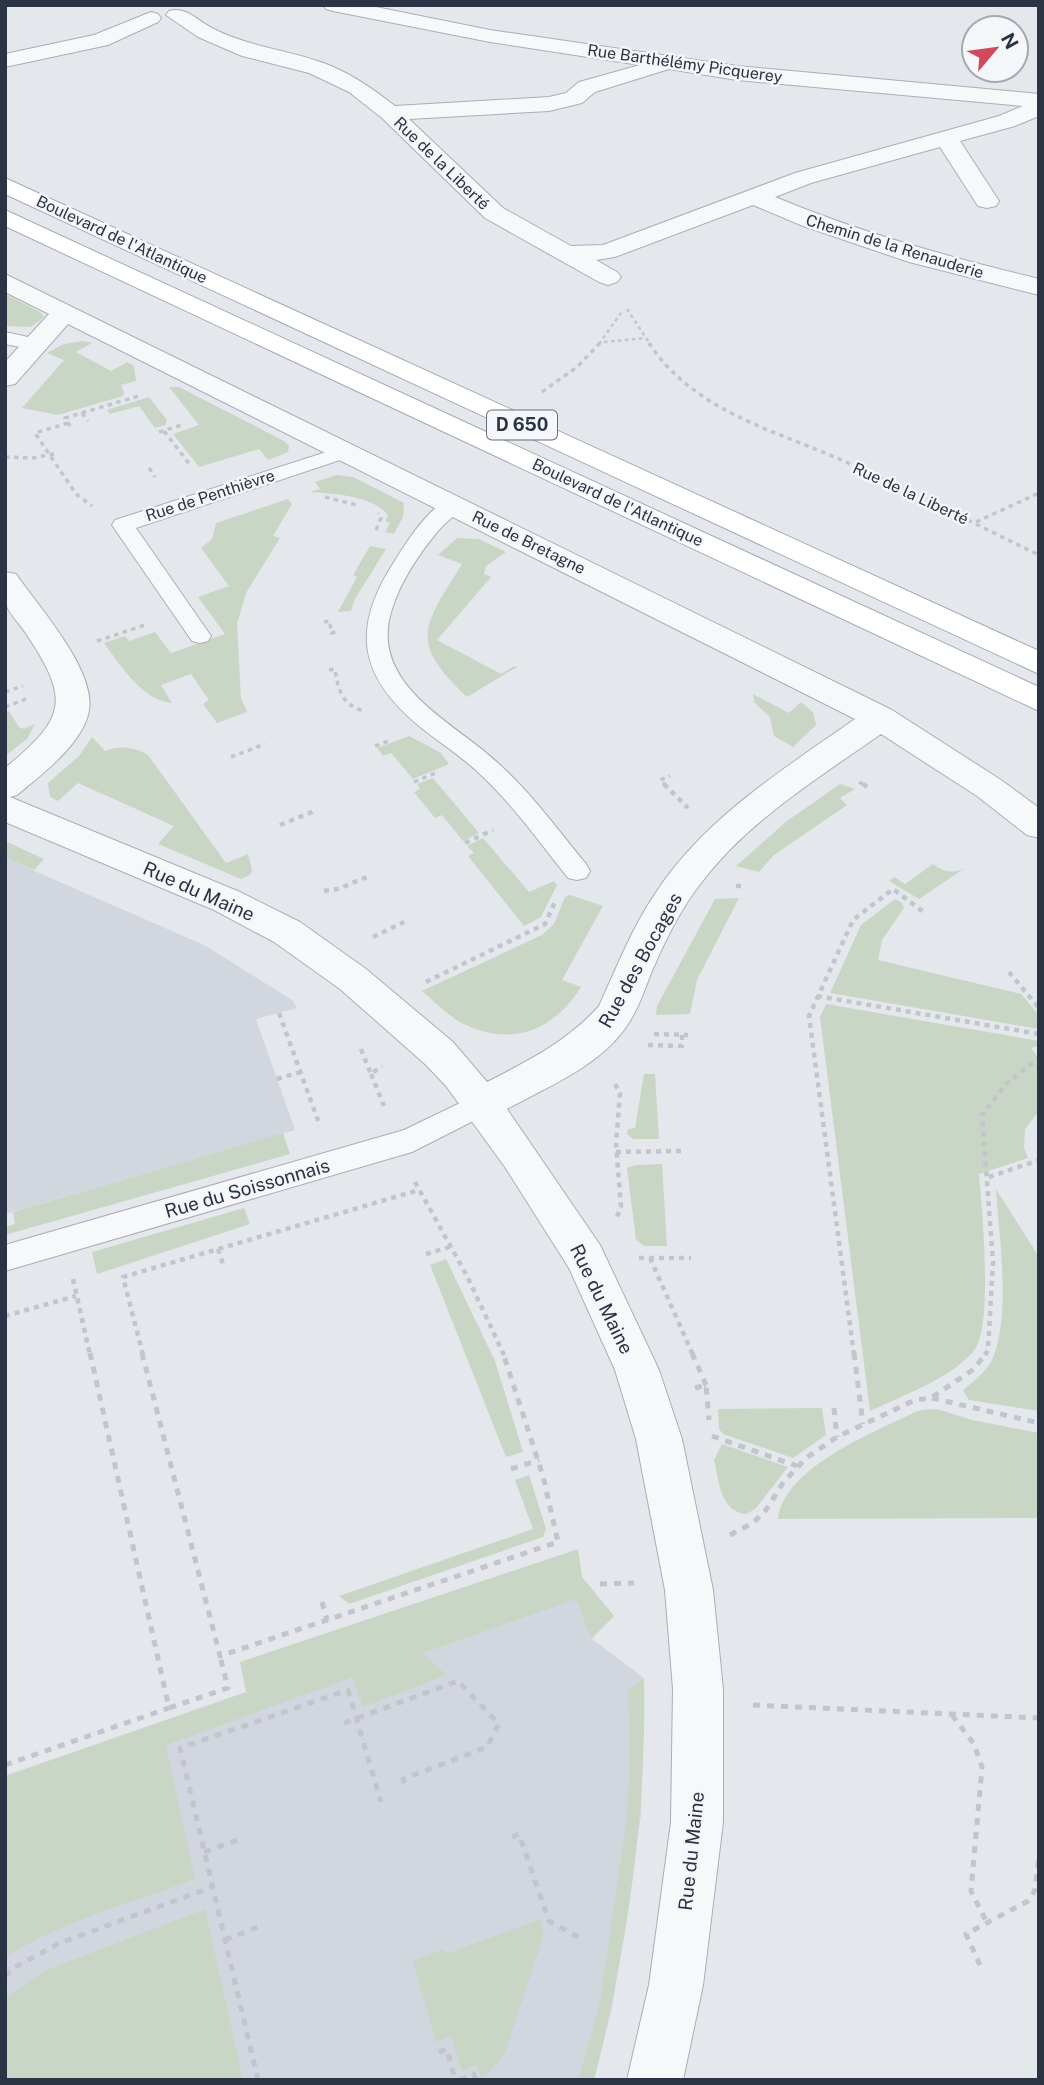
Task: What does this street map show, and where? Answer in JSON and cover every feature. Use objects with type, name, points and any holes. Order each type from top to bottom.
[{"type":"main road","name":"Boulevard de l'Atlantique","points":[[5,185],[1039,664]]},
{"type":"main road","name":"Boulevard de l'Atlantique","points":[[5,217],[1039,701]]},
{"type":"street","points":[[5,61],[100,40],[151,18],[176,15],[200,5]]},
{"type":"street","name":"Rue Barthélémy Picquerey","points":[[333,5],[490,36],[737,73],[1037,101]]},
{"type":"street","points":[[415,20],[453,9]]},
{"type":"street","points":[[122,13],[151,18]]},
{"type":"street","name":"Rue de la Liberté","points":[[176,15],[205,33],[250,51],[317,68],[358,87],[390,113],[494,213],[608,277]]},
{"type":"street","points":[[390,113],[549,104],[574,98],[587,87],[671,63]]},
{"type":"street","points":[[565,254],[606,253],[803,178],[947,139],[1035,109],[1037,101]]},
{"type":"street","points":[[947,139],[986,201]]},
{"type":"street","name":"Chemin de la Renauderie","points":[[753,196],[812,221],[918,257],[1039,287]]},
{"type":"street","name":"Rue de Bretagne","points":[[5,282],[880,718],[989,788],[1039,826]]},
{"type":"street","points":[[5,378],[65,312]]},
{"type":"street","points":[[5,581],[68,678],[74,701],[67,724],[56,741],[5,786]]},
{"type":"street","name":"Rue des Bocages","points":[[483,1103],[584,1046],[601,1032],[614,1015],[670,900],[706,853],[735,825],[880,718]]},
{"type":"street","name":"Rue du Maine","points":[[5,808],[228,901],[287,932],[323,956],[439,1053],[483,1103],[584,1258],[636,1370],[659,1439],[686,1577],[698,1689],[697,1822],[676,1985],[655,2080]]},
{"type":"lane","points":[[5,338],[35,344]]},
{"type":"lane","name":"Rue de Penthièvre","points":[[200,636],[123,525],[348,451]]},
{"type":"lane","points":[[453,504],[424,533],[382,607],[377,623],[382,657],[390,680],[405,700],[490,769],[577,871]]},
{"type":"lane","name":"Rue du Soissonnais","points":[[5,1258],[412,1140],[483,1103]]},
{"type":"path","name":"Rue de la Liberté","points":[[603,342],[625,306],[663,364],[695,393],[733,415],[846,461],[1039,555]]},
{"type":"path","points":[[560,381],[603,342],[646,338]]},
{"type":"path","points":[[90,504],[76,494],[35,433],[69,425],[65,418],[144,394]]},
{"type":"path","points":[[82,413],[88,421]]},
{"type":"path","points":[[159,432],[182,425]]},
{"type":"path","points":[[5,457],[32,458],[52,455]]},
{"type":"path","points":[[975,523],[1039,493]]},
{"type":"path","points":[[321,497],[364,507]]},
{"type":"path","points":[[371,510],[382,518],[374,534]]},
{"type":"path","points":[[102,640],[149,623]]},
{"type":"path","points":[[230,757],[265,744]]},
{"type":"path","points":[[280,825],[317,810]]},
{"type":"path","points":[[324,891],[338,889],[369,876]]},
{"type":"path","points":[[863,1424],[809,1016],[853,920],[893,889],[925,913]]},
{"type":"path","points":[[419,985],[545,924],[559,893]]},
{"type":"path","points":[[367,939],[404,922]]},
{"type":"path","points":[[1009,972],[1039,1008]]},
{"type":"path","points":[[817,996],[1039,1034]]},
{"type":"path","points":[[279,1013],[314,1109]]},
{"type":"path","points":[[661,1035],[688,1035]]},
{"type":"path","points":[[641,1045],[682,1046],[682,1035]]},
{"type":"path","points":[[931,1398],[974,1369],[988,1350],[993,1262],[989,1177],[983,1149],[982,1115],[994,1094],[1011,1077],[1039,1058]]},
{"type":"path","points":[[277,1079],[300,1072]]},
{"type":"path","points":[[220,1656],[558,1542],[539,1460],[506,1359],[452,1246],[419,1190],[371,1074]]},
{"type":"path","points":[[615,1084],[620,1093],[616,1152],[621,1207],[617,1218]]},
{"type":"path","points":[[616,1152],[683,1151]]},
{"type":"path","points":[[989,1177],[1039,1160]]},
{"type":"path","points":[[5,1765],[228,1688],[123,1277],[419,1190]]},
{"type":"path","points":[[64,1241],[169,1708]]},
{"type":"path","points":[[426,1254],[452,1246]]},
{"type":"path","points":[[218,1249],[224,1267]]},
{"type":"path","points":[[630,1258],[691,1258]]},
{"type":"path","points":[[650,1258],[706,1385],[710,1385]]},
{"type":"path","points":[[5,1316],[76,1296]]},
{"type":"path","points":[[722,1538],[760,1517],[797,1466],[837,1437],[915,1400],[931,1398],[1039,1423]]},
{"type":"path","points":[[834,1408],[837,1437]]},
{"type":"path","points":[[708,1435],[797,1466]]},
{"type":"path","points":[[511,1469],[539,1460]]},
{"type":"path","points":[[600,1584],[637,1583]]},
{"type":"path","points":[[322,1602],[327,1620]]},
{"type":"path","points":[[344,1723],[457,1681],[499,1724],[487,1747],[403,1779],[406,1788]]},
{"type":"path","points":[[258,2080],[180,1748],[348,1690],[381,1802]]},
{"type":"path","points":[[756,1705],[1039,1718]]},
{"type":"path","points":[[951,1714],[974,1744],[982,1767],[971,1891],[987,1923]]},
{"type":"path","points":[[512,1837],[519,1834],[549,1921],[578,1937]]},
{"type":"path","points":[[204,1852],[237,1840]]},
{"type":"path","points":[[980,1965],[966,1934],[1028,1901],[1035,1889],[1039,1855]]},
{"type":"path","points":[[5,1976],[13,1968],[60,1943],[212,1887]]},
{"type":"path","points":[[225,1940],[258,1927]]},
{"type":"path","points":[[439,2052],[447,2049],[457,2080],[474,2074],[475,2080]]},
{"type":"shaded area","points":[[5,858],[206,946],[292,1000],[297,1008],[256,1019],[295,1130],[5,1214]]},
{"type":"shaded area","points":[[582,1577],[614,1616],[592,1639],[644,1678],[641,1815],[612,2008],[594,2080],[5,2080],[5,1776]]},
{"type":"green space","points":[[5,294],[40,312],[44,317],[31,327],[5,326]]},
{"type":"green space","points":[[83,341],[92,343],[76,352],[111,371],[127,362],[134,366],[136,381],[121,385],[123,396],[58,415],[22,408],[64,360],[47,353],[64,344]]},
{"type":"green space","points":[[169,387],[179,387],[284,441],[289,446],[288,452],[268,460],[259,449],[199,467],[173,434],[199,425]]},
{"type":"green space","points":[[149,397],[167,420],[165,425],[155,428],[139,406],[110,414],[107,410]]},
{"type":"green space","points":[[337,475],[353,477],[404,503],[403,517],[394,534],[385,532],[390,523],[385,521],[388,515],[373,504],[352,497],[310,492],[320,489],[315,482]]},
{"type":"green space","points":[[288,499],[292,504],[273,536],[280,538],[246,593],[237,624],[241,698],[247,712],[217,723],[203,704],[209,700],[191,674],[161,685],[172,703],[151,696],[133,680],[104,643],[125,636],[129,641],[155,632],[171,653],[225,634],[198,597],[229,586],[201,548],[212,539],[216,523]]},
{"type":"green space","points":[[457,538],[479,539],[506,552],[486,566],[484,574],[491,577],[437,640],[501,674],[514,666],[517,667],[467,697],[436,661],[429,647],[428,633],[438,603],[462,564],[438,555]]},
{"type":"green space","points":[[370,546],[386,549],[355,599],[351,611],[338,612],[357,577],[353,575]]},
{"type":"green space","points":[[753,694],[789,713],[801,702],[813,712],[816,725],[793,747],[774,736],[770,717],[754,702]]},
{"type":"green space","points":[[9,711],[19,727],[24,729],[35,724],[27,739],[5,756],[5,712]]},
{"type":"green space","points":[[409,736],[441,753],[449,764],[413,779],[391,753],[383,756],[377,748]]},
{"type":"green space","points":[[92,737],[105,751],[127,748],[148,755],[226,863],[248,854],[252,870],[250,875],[241,879],[158,844],[174,826],[78,783],[58,801],[50,797],[48,783],[79,756]]},
{"type":"green space","points":[[433,778],[479,833],[463,841],[442,815],[435,818],[414,792],[420,789],[417,784]]},
{"type":"green space","points":[[840,784],[855,789],[840,798],[847,805],[774,855],[759,872],[736,866],[787,821]]},
{"type":"green space","points":[[483,838],[529,892],[554,881],[557,885],[541,917],[524,926],[468,856],[474,853],[467,846]]},
{"type":"green space","points":[[5,841],[44,859],[34,870],[5,858]]},
{"type":"green space","points":[[933,864],[948,871],[965,868],[919,899],[889,881],[894,877],[905,884]]},
{"type":"green space","points":[[570,895],[603,906],[562,980],[581,987],[557,1015],[543,1025],[512,1034],[478,1030],[455,1019],[422,991],[542,935],[554,924],[565,897]]},
{"type":"green space","points":[[739,898],[697,980],[690,1014],[656,1015],[657,1006],[715,899]]},
{"type":"green space","points":[[895,899],[902,903],[904,908],[882,940],[878,960],[1021,994],[1039,1015],[1039,1029],[830,993],[861,925]]},
{"type":"green space","points":[[826,1004],[1039,1041],[1039,1046],[1031,1048],[1039,1059],[1039,1111],[1025,1129],[1024,1148],[1028,1158],[979,1174],[985,1291],[984,1316],[975,1349],[941,1377],[870,1411],[820,1017]]},
{"type":"green space","points":[[644,1074],[655,1074],[659,1139],[633,1139],[627,1134],[628,1129],[635,1128]]},
{"type":"green space","points":[[283,1133],[290,1154],[5,1235],[5,1227],[15,1224],[13,1212]]},
{"type":"green space","points":[[662,1164],[667,1246],[644,1246],[636,1240],[627,1168]]},
{"type":"green space","points":[[996,1189],[1039,1257],[1039,1411],[969,1400],[963,1390],[987,1367],[993,1358],[998,1340],[1003,1297]]},
{"type":"green space","points":[[244,1208],[250,1224],[97,1274],[92,1252]]},
{"type":"green space","points":[[446,1259],[495,1361],[523,1452],[506,1457],[430,1265]]},
{"type":"green space","points":[[822,1408],[826,1435],[793,1458],[723,1434],[719,1429],[718,1409]]},
{"type":"green space","points":[[929,1409],[1039,1433],[1039,1518],[778,1519],[784,1500],[814,1467],[856,1441],[917,1411]]},
{"type":"green space","points":[[722,1444],[788,1467],[756,1508],[747,1514],[731,1508],[722,1494],[714,1460]]},
{"type":"green space","points":[[529,1475],[546,1529],[543,1537],[349,1604],[339,1596],[533,1529],[515,1480]]},
{"type":"green space","points":[[578,1549],[582,1577],[614,1616],[591,1638],[576,1599],[423,1653],[446,1675],[363,1707],[353,1677],[166,1745],[195,1879],[73,1923],[5,1958],[5,1776],[246,1692],[240,1662]]},
{"type":"green space","points":[[644,1678],[642,1780],[625,1931],[594,2080],[578,2080],[600,2002],[627,1816],[630,1751],[628,1691]]},
{"type":"green space","points":[[205,1909],[243,2080],[5,2080],[5,1998],[44,1971]]},
{"type":"green space","points":[[541,1919],[543,1937],[504,2055],[485,2076],[481,2077],[477,2065],[462,2071],[451,2036],[436,2042],[413,1961],[444,1949],[446,1954]]}]
